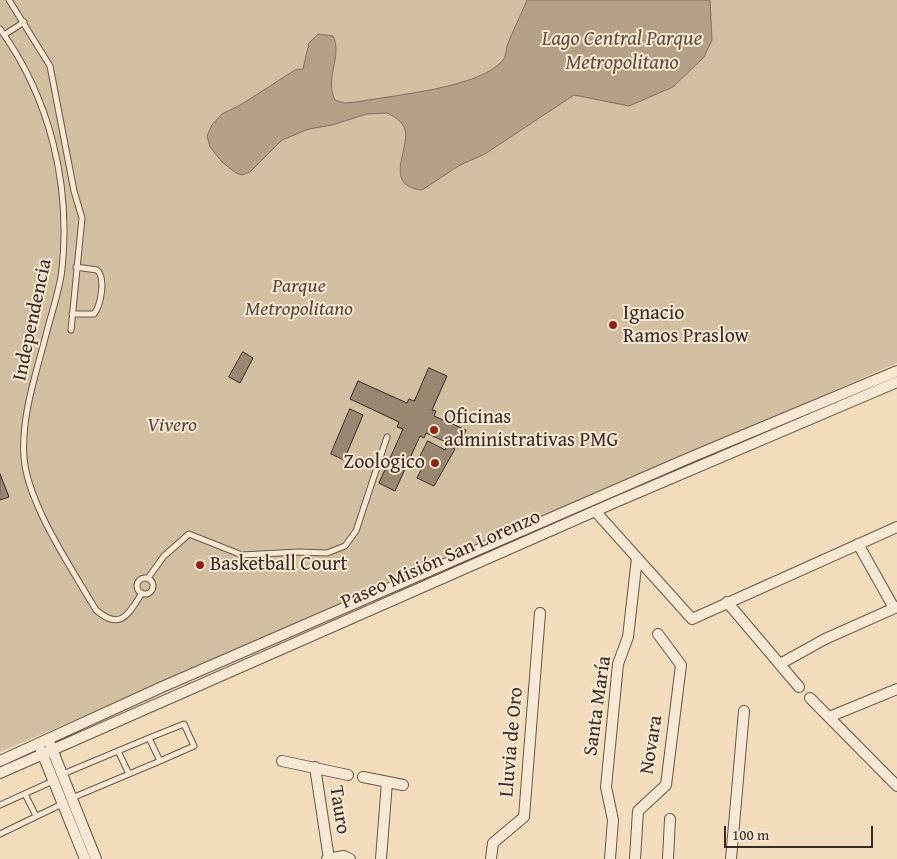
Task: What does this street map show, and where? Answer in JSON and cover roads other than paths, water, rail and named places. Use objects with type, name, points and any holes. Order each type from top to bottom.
[{"type":"street","name":"Paseo Misión San Lorenzo","points":[[0,761],[162,687],[689,458],[897,371]]},
{"type":"street","name":"Paseo Misión San Lorenzo","points":[[0,773],[595,511],[897,382]]},
{"type":"street","points":[[595,511],[692,619],[897,526]]},
{"type":"street","points":[[780,664],[825,639],[896,608],[858,544]]},
{"type":"street","name":"Santa María","points":[[610,859],[613,820],[606,787],[618,664],[628,637],[637,558]]},
{"type":"street","points":[[727,602],[800,687]]},
{"type":"street","name":"Lluvia de Oro","points":[[492,859],[493,843],[524,817],[540,613]]},
{"type":"street","name":"Novara","points":[[635,859],[638,811],[666,785],[681,665],[658,634]]},
{"type":"street","points":[[829,717],[897,689]]},
{"type":"street","points":[[810,698],[897,786]]},
{"type":"street","points":[[731,859],[744,711]]},
{"type":"street","points":[[49,740],[63,774],[68,801],[85,859]]},
{"type":"street","points":[[38,745],[54,781],[68,801],[96,859]]},
{"type":"street","name":"Tauro","points":[[282,761],[348,774]]},
{"type":"street","name":"Tauro","points":[[314,767],[328,859],[344,856],[350,859]]},
{"type":"street","name":"Tauro","points":[[363,778],[403,785]]},
{"type":"street","name":"Tauro","points":[[381,858],[387,782]]},
{"type":"street","points":[[668,859],[670,819]]},
{"type":"street","points":[[375,859],[385,859]]},
{"type":"lane","points":[[9,0],[50,66],[71,174],[82,218],[71,330]]},
{"type":"lane","points":[[4,35],[24,22]]},
{"type":"lane","name":"Independencia","points":[[0,29],[46,116],[59,167],[65,224],[62,271],[24,428],[24,457],[27,480],[46,521],[96,610],[105,618],[117,620],[126,617],[132,611],[142,593]]},
{"type":"lane","points":[[72,314],[94,314],[98,310],[102,278],[97,270],[76,267]]},
{"type":"lane","points":[[148,578],[153,583],[152,589],[149,593],[142,593],[138,588],[140,579],[148,578],[164,556],[190,534],[242,555],[299,552],[326,553],[345,546],[356,531],[388,437]]},
{"type":"lane","points":[[0,834],[68,801],[194,746],[184,724],[63,774]]},
{"type":"lane","points":[[150,738],[160,761]]},
{"type":"lane","points":[[118,751],[129,774]]},
{"type":"lane","points":[[0,805],[54,781]]},
{"type":"lane","points":[[24,794],[36,816]]},
{"type":"water","name":"Lago Central Parque Metropolitano","points":[[527,0],[710,0],[712,40],[704,57],[673,87],[629,106],[574,95],[485,154],[460,165],[422,190],[409,187],[403,180],[400,172],[405,133],[403,125],[387,113],[367,114],[332,125],[309,129],[282,140],[250,172],[242,175],[236,173],[222,162],[210,147],[207,136],[212,125],[222,114],[242,104],[295,70],[303,69],[309,43],[318,34],[333,36],[336,44],[331,84],[335,100],[344,103],[357,102],[413,93],[457,84],[492,70],[505,57],[507,46]]},
{"type":"place","name":"Ignacio Ramos Praslow","points":[[613,325]]},
{"type":"place","name":"Oficinas administrativas PMG","points":[[434,430]]},
{"type":"place","name":"Zoologico","points":[[435,463]]},
{"type":"place","name":"Basketball Court","points":[[200,565]]},
{"type":"park label","name":"Parque Metropolitano","points":[[299,298]]},
{"type":"park label","name":"Vivero","points":[[172,426]]}]
